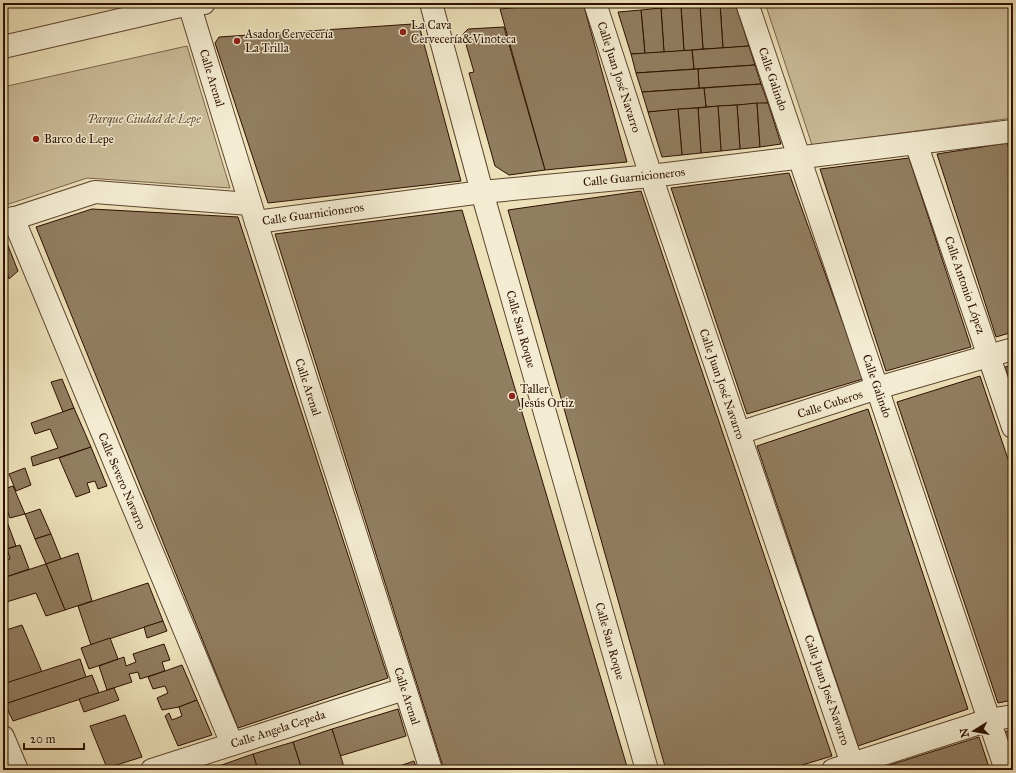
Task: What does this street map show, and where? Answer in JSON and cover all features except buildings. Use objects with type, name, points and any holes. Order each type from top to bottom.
[{"type":"street","points":[[3,47],[197,3]]},
{"type":"street","name":"Calle Arenal","points":[[197,3],[253,213],[431,770]]},
{"type":"street","name":"Calle San Roque","points":[[432,3],[482,192],[647,770]]},
{"type":"street","name":"Calle Juan José Navarro","points":[[595,3],[651,176],[739,433],[843,767]]},
{"type":"street","name":"Calle Galindo","points":[[747,3],[1006,770]]},
{"type":"street","name":"Calle Guarnicioneros","points":[[8,220],[95,192],[253,213],[651,176],[1013,131]]},
{"type":"street","name":"Calle Antonio López","points":[[916,143],[1013,427]]},
{"type":"street","name":"Calle Severo Navarro","points":[[8,220],[232,744]]},
{"type":"street","name":"Calle Cuberos","points":[[739,433],[877,388],[1013,349]]},
{"type":"street","name":"Calle Angela Cepeda","points":[[152,770],[404,689]]},
{"type":"street","points":[[843,767],[989,720],[1013,716]]},
{"type":"street","points":[[3,737],[17,770]]},
{"type":"green space","points":[[765,3],[1013,3],[1013,118],[812,145]]},
{"type":"green space","name":"Parque Ciudad de Lepe","points":[[187,46],[230,188],[87,178],[3,206],[3,87]]},
{"type":"place","name":"La Cava Cervecería&Vinoteca","points":[[403,32]]},
{"type":"place","name":"Asador Cervecería La Trilla","points":[[237,41]]},
{"type":"place","name":"Barco de Lepe","points":[[36,139]]},
{"type":"place","name":"Taller Jesús Ortiz","points":[[512,396]]}]
